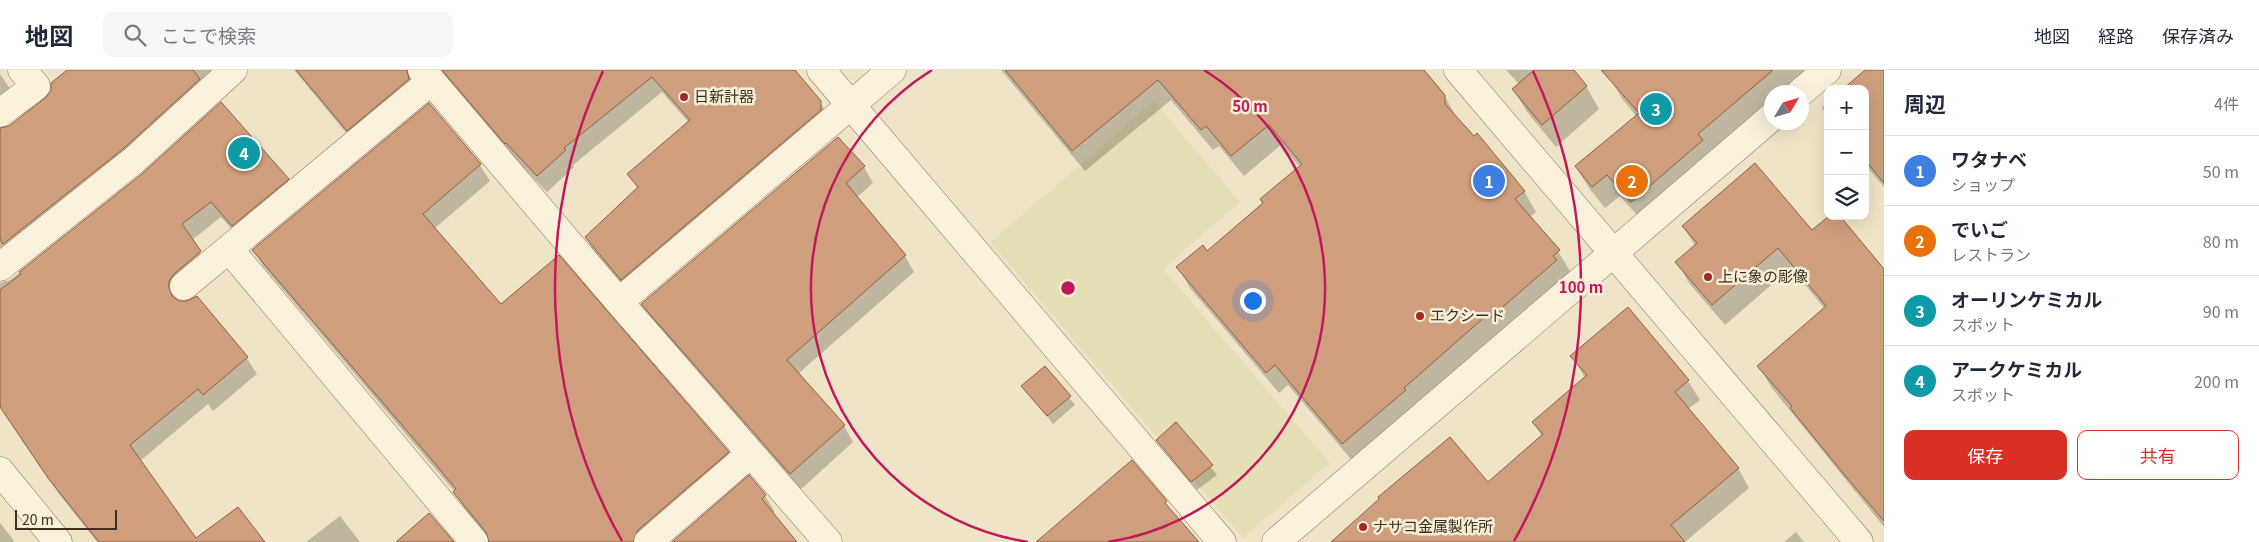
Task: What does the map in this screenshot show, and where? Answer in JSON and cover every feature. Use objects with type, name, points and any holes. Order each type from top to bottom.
[{"type":"street","points":[[0,113],[36,86],[22,70]]},
{"type":"street","points":[[2,260],[133,161],[233,70]]},
{"type":"street","points":[[821,70],[1222,542]]},
{"type":"street","points":[[619,302],[892,70]]},
{"type":"street","points":[[1458,70],[1859,542]]},
{"type":"street","points":[[1809,85],[1827,70]]},
{"type":"street","points":[[184,286],[430,75],[619,302],[828,542]]},
{"type":"street","points":[[1276,542],[1764,124]]},
{"type":"street","points":[[229,249],[474,542]]},
{"type":"street","points":[[648,542],[750,454]]},
{"type":"street","points":[[0,471],[58,542]]},
{"type":"shaded area","points":[[1154,101],[1240,202],[1163,269],[1330,463],[1243,538],[990,242]]},
{"type":"building","points":[[67,70],[193,70],[200,79],[123,149],[3,244],[0,239],[0,128],[9,126],[45,98],[51,91],[51,83]]},
{"type":"building","points":[[296,70],[407,70],[409,79],[347,131]]},
{"type":"building","points":[[442,70],[795,70],[821,101],[821,110],[621,280],[585,237],[638,187],[627,174],[690,120],[652,77],[564,148],[566,150],[537,176],[505,144]]},
{"type":"building","points":[[1005,70],[1424,70],[1445,95],[1445,104],[1474,136],[1477,133],[1525,191],[1515,199],[1560,250],[1553,256],[1557,260],[1490,318],[1488,314],[1404,388],[1406,390],[1342,444],[1275,365],[1266,373],[1176,267],[1203,245],[1207,251],[1263,203],[1260,199],[1302,164],[1269,125],[1231,156],[1206,126],[1201,130],[1158,80],[1072,151]]},
{"type":"building","points":[[1534,70],[1574,70],[1587,86],[1542,125],[1512,89]]},
{"type":"building","points":[[1601,70],[1773,70],[1698,134],[1703,140],[1631,202],[1607,175],[1592,187],[1575,166],[1639,113]]},
{"type":"building","points":[[1865,70],[1884,70],[1884,183],[1869,165],[1869,85],[1848,85]]},
{"type":"building","points":[[221,102],[289,179],[232,226],[211,202],[182,224],[201,251],[174,274],[169,281],[169,288],[172,296],[179,301],[187,301],[197,296],[248,357],[203,395],[198,389],[130,445],[196,538],[238,507],[265,542],[99,542],[48,478],[0,407],[0,290],[21,274],[19,272],[143,173]]},
{"type":"building","points":[[429,103],[481,164],[423,214],[501,304],[559,255],[729,452],[638,530],[633,542],[489,542],[486,532],[453,492],[456,489],[252,250]]},
{"type":"building","points":[[838,137],[865,166],[846,183],[906,255],[787,360],[845,425],[790,474],[641,304]]},
{"type":"building","points":[[1755,163],[1812,230],[1824,220],[1843,220],[1884,269],[1884,521],[1790,408],[1792,406],[1757,366],[1826,306],[1778,248],[1712,305],[1675,262],[1697,243],[1682,226]]},
{"type":"building","points":[[1628,307],[1689,380],[1675,392],[1739,468],[1671,525],[1685,542],[1331,542],[1379,499],[1378,497],[1450,437],[1488,482],[1543,434],[1532,422],[1587,375],[1570,356]]},
{"type":"building","points":[[1045,366],[1071,396],[1047,416],[1021,386]]},
{"type":"building","points":[[1176,422],[1213,465],[1191,482],[1156,440]]},
{"type":"building","points":[[1132,460],[1167,501],[1165,503],[1199,542],[1036,542]]},
{"type":"building","points":[[749,475],[766,495],[762,499],[797,542],[672,542]]},
{"type":"building","points":[[429,513],[454,542],[396,542]]},
{"type":"place","name":"日新計器","points":[[684,97]]},
{"type":"place","name":"オーリンケミカル","points":[[1656,109]]},
{"type":"place","name":"アークケミカル","points":[[244,153]]},
{"type":"place","name":"ワタナベ","points":[[1489,181]]},
{"type":"place","name":"でいご","points":[[1632,181]]},
{"type":"place","name":"上に象の彫像","points":[[1708,277]]},
{"type":"place","name":"エクシード","points":[[1420,316]]},
{"type":"place","name":"ナサコ金属製作所","points":[[1363,527]]}]
